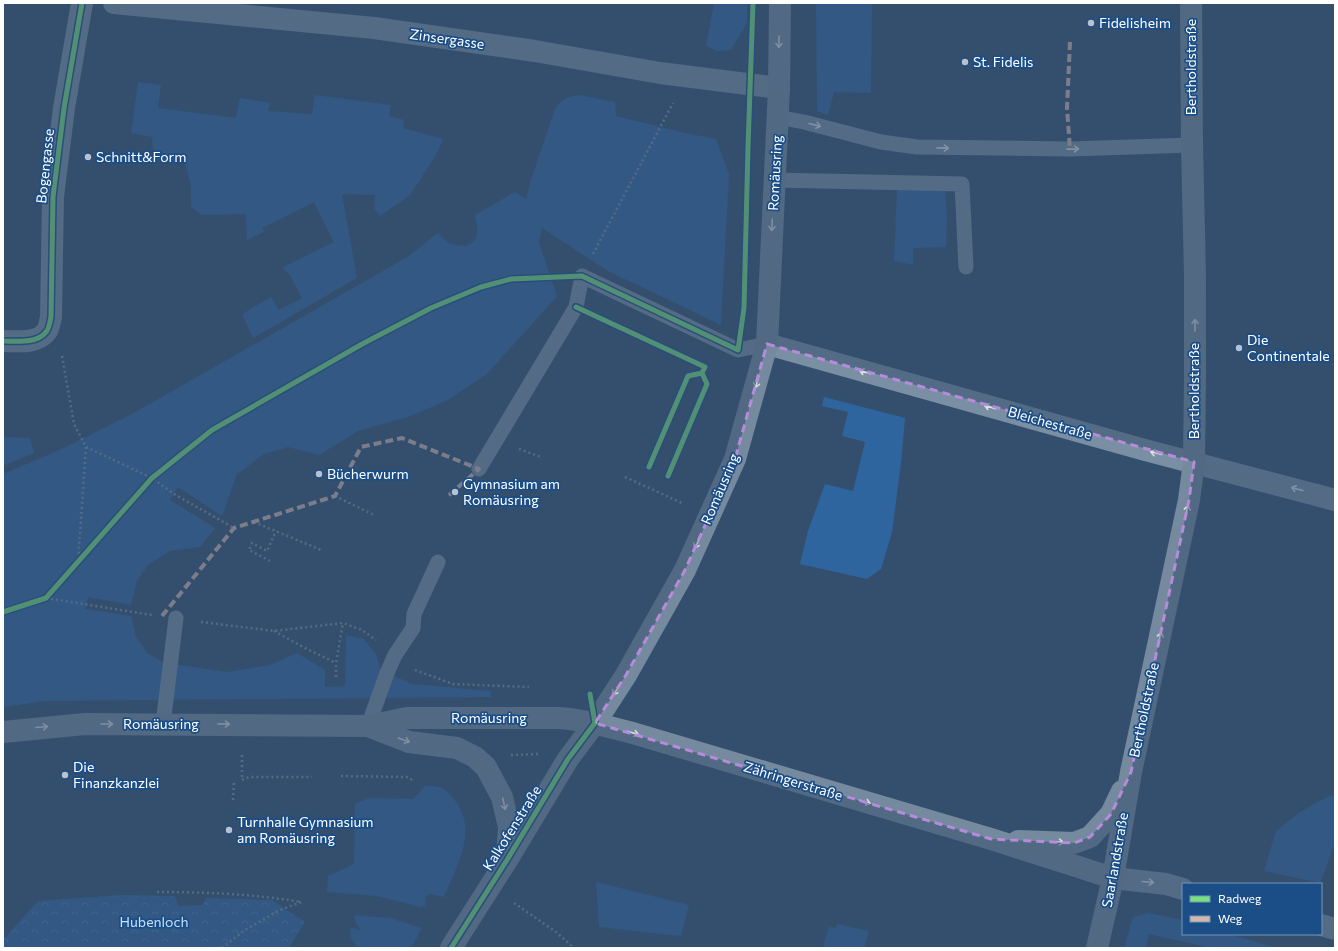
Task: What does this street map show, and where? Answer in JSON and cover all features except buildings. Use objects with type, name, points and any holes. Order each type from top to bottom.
[{"type":"main road","name":"Romäusring","points":[[3,732],[85,724],[368,726],[407,718],[559,718],[595,723],[626,675],[685,570],[735,459],[766,344],[779,88],[780,3]]},
{"type":"main road","name":"Bertholdstraße","points":[[1131,772],[1189,500],[1194,462],[1195,276],[1191,3]]},
{"type":"main road","name":"Zähringerstraße","points":[[595,723],[991,840],[1113,878]]},
{"type":"main road","name":"Kalkofenstraße","points":[[451,948],[507,860],[568,759],[595,723]]},
{"type":"main road","name":"Romäusring","points":[[368,726],[410,742],[457,748],[475,757],[486,767],[502,797],[509,827],[507,860]]},
{"type":"main road","name":"Zähringerstraße","points":[[991,840],[1074,843],[1090,837],[1111,814],[1131,772]]},
{"type":"main road","name":"Saarlandstraße","points":[[1097,948],[1113,878],[1131,772]]},
{"type":"street","name":"Bogengasse","points":[[46,332],[51,317],[53,197],[64,108],[82,3]]},
{"type":"street","name":"Zinsergasse","points":[[114,3],[374,28],[535,51],[686,77],[779,88]]},
{"type":"street","points":[[3,341],[28,341],[39,338],[46,332]]},
{"type":"street","name":"Bleichestraße","points":[[766,344],[1145,450],[1335,500]]},
{"type":"street","name":"Zähringerstraße","points":[[1113,878],[1166,884],[1182,889]]},
{"type":"street","points":[[1322,925],[1335,929]]},
{"type":"lane","points":[[777,117],[804,122],[881,142],[917,147],[1070,149],[1192,145]]},
{"type":"lane","points":[[774,180],[962,184],[966,267]]},
{"type":"lane","points":[[479,469],[576,307],[582,276],[738,350],[766,344]]},
{"type":"lane","points":[[368,726],[387,673],[395,655],[413,628],[414,614],[438,562]]},
{"type":"lane","points":[[163,724],[176,618]]},
{"type":"path","points":[[582,276],[686,77]]},
{"type":"path","points":[[46,332],[61,354],[74,424],[86,447],[78,562]]},
{"type":"path","points":[[86,447],[152,478],[174,494],[234,528]]},
{"type":"path","points":[[625,477],[688,506]]},
{"type":"path","points":[[335,496],[374,515]]},
{"type":"path","points":[[254,522],[320,550]]},
{"type":"path","points":[[270,560],[249,550],[252,544],[267,551],[276,531]]},
{"type":"path","points":[[46,598],[274,631],[343,623],[362,630],[416,671],[453,684],[491,686]]},
{"type":"path","points":[[336,677],[336,663],[343,623]]},
{"type":"path","points":[[274,631],[304,648],[336,663]]},
{"type":"path","points":[[508,756],[513,754],[541,754]]},
{"type":"path","points":[[242,755],[242,780],[249,777],[312,777]]},
{"type":"path","points":[[341,776],[408,777],[412,780]]},
{"type":"path","points":[[234,780],[234,800]]},
{"type":"path","points":[[157,892],[196,892],[276,898],[301,902],[278,911],[245,930],[222,948]]},
{"type":"path","points":[[511,902],[556,932],[574,948]]},
{"type":"highlighted area","points":[[767,344],[1194,462],[1189,500],[1131,772],[1111,814],[1090,837],[1074,843],[991,839],[595,723],[626,675],[685,570],[735,459]]},
{"type":"green space","points":[[714,3],[747,3],[747,23],[731,50],[717,51],[706,46]]},
{"type":"green space","points":[[816,3],[872,3],[871,93],[834,92],[828,115],[817,111]]},
{"type":"green space","points":[[138,82],[161,85],[158,108],[236,118],[240,98],[270,103],[268,111],[312,114],[315,95],[391,105],[389,116],[404,120],[403,128],[443,139],[435,157],[410,195],[380,216],[374,208],[375,195],[342,194],[357,278],[253,338],[242,314],[271,297],[279,310],[302,298],[290,275],[282,268],[334,242],[314,202],[262,228],[264,232],[247,240],[246,214],[202,215],[191,207],[191,186],[185,163],[154,159],[152,137],[131,133]]},
{"type":"green space","points":[[579,95],[615,102],[616,116],[716,139],[729,174],[721,325],[608,271],[542,228],[539,243],[557,296],[487,374],[446,401],[408,417],[358,431],[319,455],[288,447],[264,454],[237,474],[222,516],[178,487],[170,500],[215,528],[200,547],[170,551],[148,565],[137,580],[131,605],[88,597],[85,609],[131,616],[136,637],[147,653],[165,663],[228,672],[270,665],[297,653],[325,670],[325,687],[345,686],[346,635],[364,639],[376,654],[381,670],[412,684],[491,691],[491,697],[45,701],[3,707],[3,474],[64,448],[132,414],[409,256],[438,233],[452,244],[465,246],[473,242],[477,234],[475,215],[515,192],[526,199],[555,109],[560,102],[571,96]]},
{"type":"green space","points":[[945,187],[947,217],[946,247],[913,248],[913,265],[894,261],[897,189]]},
{"type":"green space","points":[[824,397],[905,418],[892,532],[881,569],[867,579],[800,564],[808,531],[825,484],[853,491],[865,442],[842,436],[848,412],[822,406]]},
{"type":"green space","points":[[3,437],[30,438],[34,453],[3,466]]},
{"type":"green space","points":[[425,786],[440,787],[446,791],[456,802],[462,814],[465,825],[463,850],[444,897],[430,894],[426,896],[425,906],[421,907],[376,896],[327,892],[328,876],[354,864],[355,804],[369,798],[413,799]]},
{"type":"green space","points":[[1331,795],[1335,797],[1335,843],[1320,883],[1264,871],[1276,831],[1300,812]]},
{"type":"green space","points":[[596,882],[689,905],[681,936],[599,927]]},
{"type":"green space","name":"Hubenloch","points":[[122,895],[175,896],[178,906],[203,905],[206,898],[272,900],[305,922],[289,948],[3,948],[3,940],[38,901]]},
{"type":"green space","points":[[1148,913],[1182,920],[1182,935],[1232,935],[1277,948],[1211,948],[1149,934],[1146,948],[1124,948],[1133,917]]},
{"type":"green space","points":[[354,915],[390,918],[422,928],[411,948],[357,948],[351,938],[350,927],[361,931],[356,923]]},
{"type":"green space","points":[[837,924],[869,931],[864,948],[823,947],[829,927],[836,928]]},
{"type":"marked path","points":[[1070,42],[1067,108],[1070,149]]},
{"type":"marked path","points":[[162,616],[234,528],[335,496],[361,447],[402,438],[479,469],[448,496]]},
{"type":"cycle path","points":[[3,341],[32,340],[42,336],[48,329],[50,323],[53,197],[64,108],[82,3]]},
{"type":"cycle path","points":[[3,612],[46,598],[152,478],[212,430],[364,343],[431,308],[481,287],[511,279],[582,276],[738,350],[744,308],[753,3]]},
{"type":"cycle path","points":[[576,307],[705,367],[702,373],[707,384],[668,476]]},
{"type":"cycle path","points":[[649,467],[688,376],[702,373]]},
{"type":"cycle path","points":[[451,948],[507,860],[568,759],[595,723],[590,694]]},
{"type":"place","name":"Fidelisheim","points":[[1091,23]]},
{"type":"place","name":"St. Fidelis","points":[[965,62]]},
{"type":"place","name":"Schnitt&Form","points":[[88,157]]},
{"type":"place","name":"Die Continentale","points":[[1239,348]]},
{"type":"place","name":"Bücherwurm","points":[[319,474]]},
{"type":"place","name":"Gymnasium am Romäusring","points":[[455,492]]},
{"type":"place","name":"Die Finanzkanzlei","points":[[65,775]]},
{"type":"place","name":"Turnhalle Gymnasium am Romäusring","points":[[229,830]]}]
